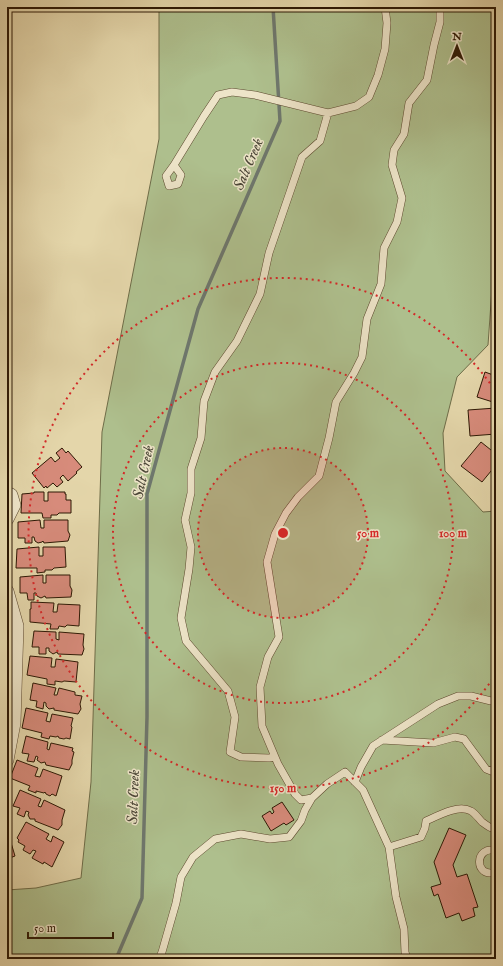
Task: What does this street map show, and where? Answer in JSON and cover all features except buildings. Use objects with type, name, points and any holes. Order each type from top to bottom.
[{"type":"street","points":[[7,493],[11,495],[14,505],[7,519]]},
{"type":"street","points":[[7,591],[17,626],[14,723],[7,760]]},
{"type":"lane","points":[[174,165],[218,96],[232,92],[255,94],[328,113],[356,106],[369,97],[378,75],[385,49],[387,23],[385,7]]},
{"type":"lane","points":[[312,798],[301,800],[295,794],[278,764],[262,726],[260,687],[268,657],[279,637],[267,562],[275,534],[286,512],[298,497],[319,476],[329,438],[336,402],[362,357],[367,319],[381,284],[384,248],[397,222],[402,198],[392,165],[394,150],[404,134],[409,103],[427,80],[440,22],[440,7]]},
{"type":"lane","points":[[275,757],[241,757],[230,752],[235,717],[228,691],[186,641],[181,618],[191,547],[185,520],[191,493],[191,469],[201,438],[204,401],[215,372],[237,341],[260,294],[269,253],[302,157],[320,141],[328,113]]},
{"type":"lane","points":[[354,782],[360,767],[373,746],[438,704],[458,696],[471,696],[496,701]]},
{"type":"lane","points":[[381,740],[433,743],[455,737],[464,739],[486,769],[496,773]]},
{"type":"lane","points":[[159,959],[176,903],[181,877],[192,857],[216,839],[241,834],[270,839],[289,837],[301,821],[304,810],[312,798],[327,784],[345,772],[363,790],[388,847],[396,897],[404,929],[405,952],[407,959]]},
{"type":"lane","points":[[388,847],[421,836],[425,828],[426,821],[451,810],[464,809],[471,811],[492,829],[496,829]]},
{"type":"lane","points":[[496,851],[488,850],[484,852],[480,856],[479,860],[480,865],[485,872],[490,874],[496,872]]},
{"type":"green space","points":[[159,7],[496,7],[496,232],[488,345],[457,377],[443,433],[445,471],[483,512],[496,511],[496,959],[7,959],[7,890],[36,888],[81,878],[91,782],[102,432],[159,139]]},
{"type":"waterway","name":"Salt Creek","points":[[116,959],[142,898],[147,717],[147,494],[198,309],[280,121],[273,7]]}]
